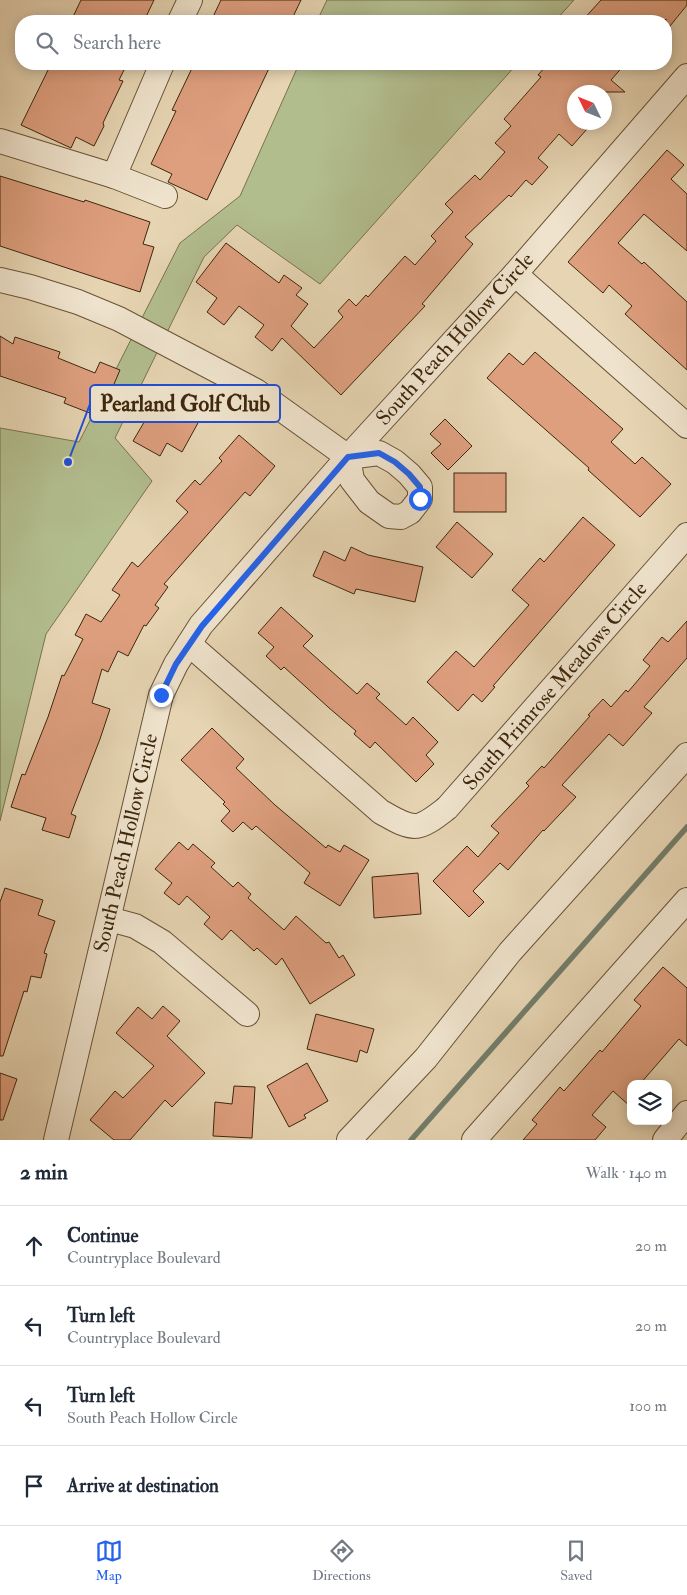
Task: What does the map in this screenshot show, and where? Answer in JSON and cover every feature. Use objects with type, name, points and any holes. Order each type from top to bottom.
[{"type":"street","points":[[183,15],[190,0]]},
{"type":"street","points":[[114,176],[159,70]]},
{"type":"street","name":"South Peach Hollow Circle","points":[[56,1140],[161,695],[176,664],[202,626],[348,457],[684,87]]},
{"type":"street","points":[[0,141],[114,176],[165,196]]},
{"type":"street","points":[[515,274],[687,426]]},
{"type":"street","points":[[0,280],[78,302],[119,319],[256,391],[348,457]]},
{"type":"street","name":"South Primrose Meadows Circle","points":[[189,644],[381,812],[399,822],[415,826],[432,819],[447,808],[687,535]]},
{"type":"street","points":[[349,1140],[426,1058],[510,952],[687,754]]},
{"type":"street","points":[[474,1140],[687,900]]},
{"type":"street","points":[[109,919],[135,926],[162,942],[247,1014]]},
{"type":"street","points":[[666,1140],[687,1113]]},
{"type":"green space","points":[[327,0],[574,0],[560,15],[320,15]]},
{"type":"green space","points":[[296,70],[512,70],[320,284],[237,225],[204,257],[115,438],[152,481],[46,634],[0,821],[0,428],[79,442],[180,243],[240,196]]},
{"type":"building","points":[[81,0],[154,0],[147,15],[74,15]]},
{"type":"building","points":[[221,0],[301,0],[294,15],[214,15]]},
{"type":"building","points":[[601,0],[687,0],[687,5],[672,24],[672,15],[587,15]]},
{"type":"building","points":[[48,70],[124,70],[119,80],[123,81],[94,146],[76,137],[71,148],[21,125]]},
{"type":"building","points":[[191,70],[268,70],[207,200],[168,182],[172,174],[151,164],[176,111],[172,110]]},
{"type":"building","points":[[543,70],[620,70],[611,80],[625,92],[612,92],[612,85],[567,85],[567,130],[586,130],[572,146],[559,134],[538,158],[548,167],[532,185],[526,180],[511,197],[509,195],[465,237],[473,244],[422,304],[425,306],[341,395],[282,338],[272,351],[255,337],[264,325],[239,306],[224,325],[207,312],[217,298],[196,282],[226,243],[279,283],[284,275],[302,288],[296,295],[308,304],[291,326],[314,348],[343,317],[338,311],[349,299],[356,306],[366,295],[368,297],[405,256],[415,265],[436,241],[431,236],[453,212],[445,204],[475,175],[480,180],[505,152],[495,143],[511,126],[504,119],[541,77],[538,75]]},
{"type":"building","points":[[667,150],[684,165],[671,179],[687,194],[687,251],[644,214],[618,243],[642,264],[644,262],[687,302],[687,370],[625,314],[632,306],[609,285],[603,293],[568,262]]},
{"type":"building","points":[[0,176],[84,202],[85,200],[150,222],[143,244],[154,247],[140,292],[0,246]]},
{"type":"building","points":[[0,336],[13,344],[15,337],[60,352],[58,358],[95,373],[100,362],[120,370],[100,417],[64,403],[66,398],[0,376]]},
{"type":"building","points":[[535,352],[623,429],[611,442],[635,464],[642,457],[671,484],[640,517],[588,470],[589,468],[487,378],[509,353],[523,365]]},
{"type":"building","points":[[180,399],[204,412],[182,452],[167,443],[160,456],[133,441],[156,402],[173,411]]},
{"type":"building","points":[[445,419],[472,446],[448,470],[431,453],[441,444],[430,434]]},
{"type":"building","points":[[239,435],[275,466],[250,496],[245,492],[164,584],[168,587],[155,605],[159,608],[146,626],[144,625],[128,656],[118,651],[108,672],[102,669],[92,703],[110,709],[71,814],[76,816],[69,838],[42,830],[46,818],[11,807],[22,774],[25,775],[48,717],[62,675],[64,676],[83,639],[75,635],[86,614],[101,622],[120,595],[112,590],[132,562],[138,567],[188,512],[176,501],[195,480],[200,485],[222,461],[219,458]]},
{"type":"building","points":[[454,473],[506,473],[506,512],[454,512]]},
{"type":"building","points":[[583,517],[615,545],[493,686],[495,687],[482,702],[473,694],[458,711],[427,682],[456,651],[474,667],[529,605],[512,590],[540,558],[544,562]]},
{"type":"building","points":[[457,522],[493,554],[472,578],[436,547]]},
{"type":"building","points":[[351,547],[368,555],[423,567],[415,602],[356,589],[354,594],[313,576],[324,551],[345,561]]},
{"type":"building","points":[[281,607],[313,636],[303,646],[357,694],[367,683],[380,694],[376,698],[406,725],[413,717],[438,742],[426,755],[434,764],[416,782],[375,742],[370,748],[354,734],[356,731],[284,667],[281,670],[266,656],[274,647],[258,633]]},
{"type":"building","points":[[687,621],[687,658],[644,707],[652,713],[623,746],[609,734],[562,785],[576,797],[543,830],[508,870],[500,863],[473,891],[484,902],[469,917],[433,881],[467,846],[478,857],[499,833],[491,826],[529,786],[526,783],[542,766],[544,768],[603,699],[611,707],[626,690],[628,692],[650,666],[643,660],[662,637],[668,642]]},
{"type":"building","points":[[212,728],[244,759],[236,768],[275,805],[326,848],[328,845],[340,852],[344,845],[369,860],[340,906],[304,883],[310,873],[256,826],[252,830],[243,822],[233,832],[221,821],[230,811],[223,804],[225,802],[181,760]]},
{"type":"building","points":[[179,842],[188,850],[193,844],[215,863],[211,867],[233,887],[238,882],[251,894],[248,898],[284,930],[296,916],[326,943],[329,942],[339,958],[343,955],[355,975],[310,1004],[282,958],[276,965],[257,948],[254,951],[231,930],[222,940],[204,924],[210,917],[187,896],[179,905],[164,893],[172,883],[155,869]]},
{"type":"building","points":[[418,873],[421,914],[374,918],[372,877]]},
{"type":"building","points":[[5,888],[43,900],[38,915],[55,921],[44,953],[47,954],[41,978],[31,976],[27,992],[24,991],[3,1056],[0,1056],[0,902]]},
{"type":"building","points":[[663,967],[687,988],[687,1046],[679,1039],[643,1080],[627,1080],[627,1103],[613,1091],[592,1115],[606,1127],[595,1140],[523,1140],[537,1124],[532,1120],[560,1087],[564,1091],[600,1050],[602,1052],[641,1006],[634,1000]]},
{"type":"building","points":[[163,1006],[180,1021],[167,1036],[205,1073],[172,1107],[165,1100],[130,1140],[114,1140],[90,1120],[115,1091],[123,1098],[154,1066],[116,1033],[138,1007],[152,1019]]},
{"type":"building","points":[[316,1014],[374,1029],[367,1053],[360,1050],[357,1062],[307,1049]]},
{"type":"building","points":[[307,1063],[328,1101],[304,1115],[306,1118],[289,1127],[267,1086]]},
{"type":"building","points":[[0,1073],[17,1079],[3,1120],[0,1120]]},
{"type":"building","points":[[234,1086],[255,1087],[252,1138],[213,1136],[215,1102],[232,1104]]},
{"type":"waterway","points":[[411,1140],[687,827]]},
{"type":"place","name":"Pearland Golf Club","points":[[68,462]]},
{"type":"route","points":[[161,695],[176,664],[202,626],[348,457],[379,453],[395,462],[420,487],[420,499]]}]
